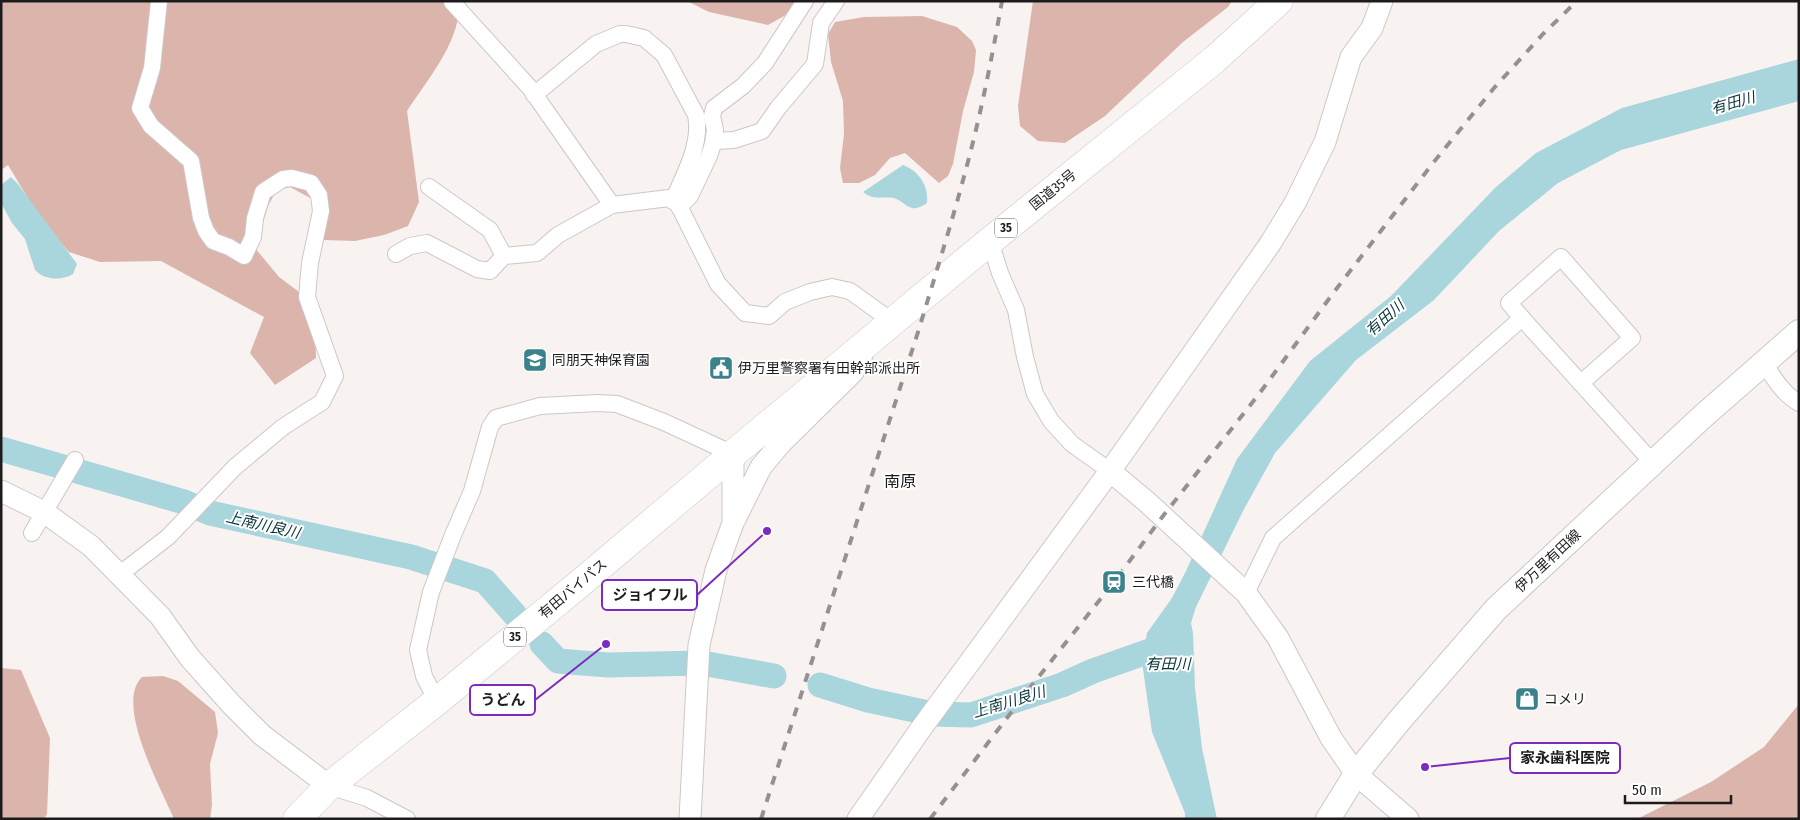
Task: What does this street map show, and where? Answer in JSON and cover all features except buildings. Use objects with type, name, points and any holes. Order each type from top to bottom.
[{"type":"highway","name":"国道35号","points":[[732,454],[990,241],[1214,60],[1279,1]]},
{"type":"highway","name":"有田バイパス","points":[[297,819],[329,786],[441,698],[732,454]]},
{"type":"main road","name":"伊万里有田線","points":[[1328,819],[1356,774],[1496,609],[1701,418],[1799,332]]},
{"type":"street","points":[[120,574],[168,538],[235,468],[283,427],[322,402],[334,376],[307,297],[310,263],[321,211],[319,195],[311,183],[292,178],[283,179],[264,192],[255,218],[253,237],[244,256],[229,247],[213,241],[206,231],[201,218],[191,160],[150,126],[140,108],[152,68],[159,1]]},
{"type":"street","points":[[676,204],[690,196],[709,156],[714,142],[715,130],[712,116],[714,108],[743,86],[765,63],[805,1]]},
{"type":"street","points":[[714,142],[734,140],[762,131],[814,64],[821,23],[836,1]]},
{"type":"street","points":[[858,819],[920,730],[1110,471],[1246,279],[1295,203],[1324,142],[1351,57],[1372,28],[1382,1]]},
{"type":"street","points":[[452,2],[534,95],[612,205]]},
{"type":"street","points":[[534,95],[596,44],[620,34],[626,34],[644,38],[653,44],[664,55],[696,115],[698,123],[697,135],[676,204]]},
{"type":"street","points":[[429,187],[490,230],[504,256]]},
{"type":"street","points":[[396,254],[410,246],[427,243],[477,269],[490,270],[504,256],[536,253],[558,234],[612,205],[669,198],[676,204],[718,284],[745,313],[769,316],[785,302],[810,292],[832,287],[850,292],[893,322]]},
{"type":"street","points":[[990,241],[1000,273],[1016,310],[1025,357],[1035,394],[1051,421],[1072,444],[1110,471],[1147,502],[1240,587],[1278,638],[1331,738],[1356,774],[1408,819]]},
{"type":"street","points":[[1581,383],[1632,338],[1560,257],[1509,303],[1522,318],[1653,463]]},
{"type":"street","points":[[1240,587],[1273,538],[1522,318]]},
{"type":"street","points":[[690,819],[699,645],[716,570],[733,523],[762,467],[781,443],[853,372],[867,344]]},
{"type":"street","points":[[1764,363],[1777,382],[1799,403]]},
{"type":"street","points":[[441,698],[430,688],[424,676],[418,650],[431,592],[472,491],[490,427],[496,418],[540,406],[598,403],[617,404],[664,422],[732,454],[733,523]]},
{"type":"street","points":[[32,533],[75,460]]},
{"type":"street","points":[[1,491],[44,512],[91,546],[160,616],[190,658],[262,735],[329,786],[367,798],[407,819]]},
{"type":"shaded area","points":[[1,1],[459,1],[455,30],[449,45],[442,59],[407,111],[419,202],[408,226],[384,235],[355,241],[323,240],[312,199],[290,187],[276,191],[268,206],[255,248],[279,277],[314,303],[316,358],[275,385],[250,353],[264,317],[161,261],[100,262],[69,252],[41,220],[8,165],[1,170]]},
{"type":"shaded area","points":[[687,1],[811,1],[768,25],[709,12]]},
{"type":"shaded area","points":[[1033,1],[1232,1],[1228,7],[1183,42],[1105,116],[1065,143],[1038,141],[1020,126],[1018,106]]},
{"type":"shaded area","points":[[922,16],[957,27],[972,41],[976,50],[974,72],[963,111],[953,164],[948,176],[939,183],[905,153],[890,158],[875,175],[859,183],[843,183],[840,168],[844,134],[843,101],[831,62],[828,34],[835,22],[864,17]]},
{"type":"shaded area","points":[[1,668],[21,670],[50,738],[47,814],[44,819],[1,819]]},
{"type":"shaded area","points":[[163,676],[178,681],[215,712],[218,733],[210,764],[212,805],[210,819],[174,819],[151,768],[136,726],[133,706],[135,690],[142,677]]},
{"type":"shaded area","points":[[1799,704],[1799,819],[1637,819],[1711,782],[1764,747]]},
{"type":"water","name":"有田川","points":[[1799,59],[1799,101],[1621,150],[1558,183],[1499,231],[1434,300],[1356,360],[1275,453],[1243,511],[1196,607],[1191,623],[1195,688],[1202,748],[1217,819],[1185,819],[1185,813],[1152,732],[1142,662],[1147,633],[1172,598],[1186,571],[1237,459],[1310,361],[1391,296],[1496,187],[1536,153],[1622,108]]},
{"type":"water","points":[[903,165],[914,171],[922,180],[925,185],[927,203],[918,208],[912,208],[894,198],[875,197],[863,192]]},
{"type":"water","points":[[11,177],[77,264],[73,274],[64,278],[48,278],[35,270],[25,239],[12,223],[1,203],[1,185]]},
{"type":"waterway","name":"上南川良川","points":[[1,449],[184,502],[210,513],[411,557],[485,581],[515,615]]},
{"type":"waterway","name":"上南川良川","points":[[820,685],[868,700],[933,714],[971,715],[1062,685],[1093,671],[1158,648],[1174,638]]},
{"type":"waterway","name":"上南川良川","points":[[542,644],[558,661],[608,665],[702,663],[774,676]]},
{"type":"railway","points":[[761,819],[919,329],[949,229],[977,127],[1002,1]]},
{"type":"railway","points":[[930,819],[1259,394],[1433,163],[1494,88],[1543,34],[1577,1]]},
{"type":"place","name":"同朋天神保育園","points":[[535,360]]},
{"type":"place","name":"伊万里警察署有田幹部派出所","points":[[721,368]]},
{"type":"place","name":"ジョイフル","points":[[767,531]]},
{"type":"place","name":"三代橋","points":[[1114,582]]},
{"type":"place","name":"うどん","points":[[606,644]]},
{"type":"place","name":"コメリ","points":[[1527,699]]},
{"type":"place","name":"家永歯科医院","points":[[1425,767]]},
{"type":"district","name":"南原","points":[[900,481]]}]
